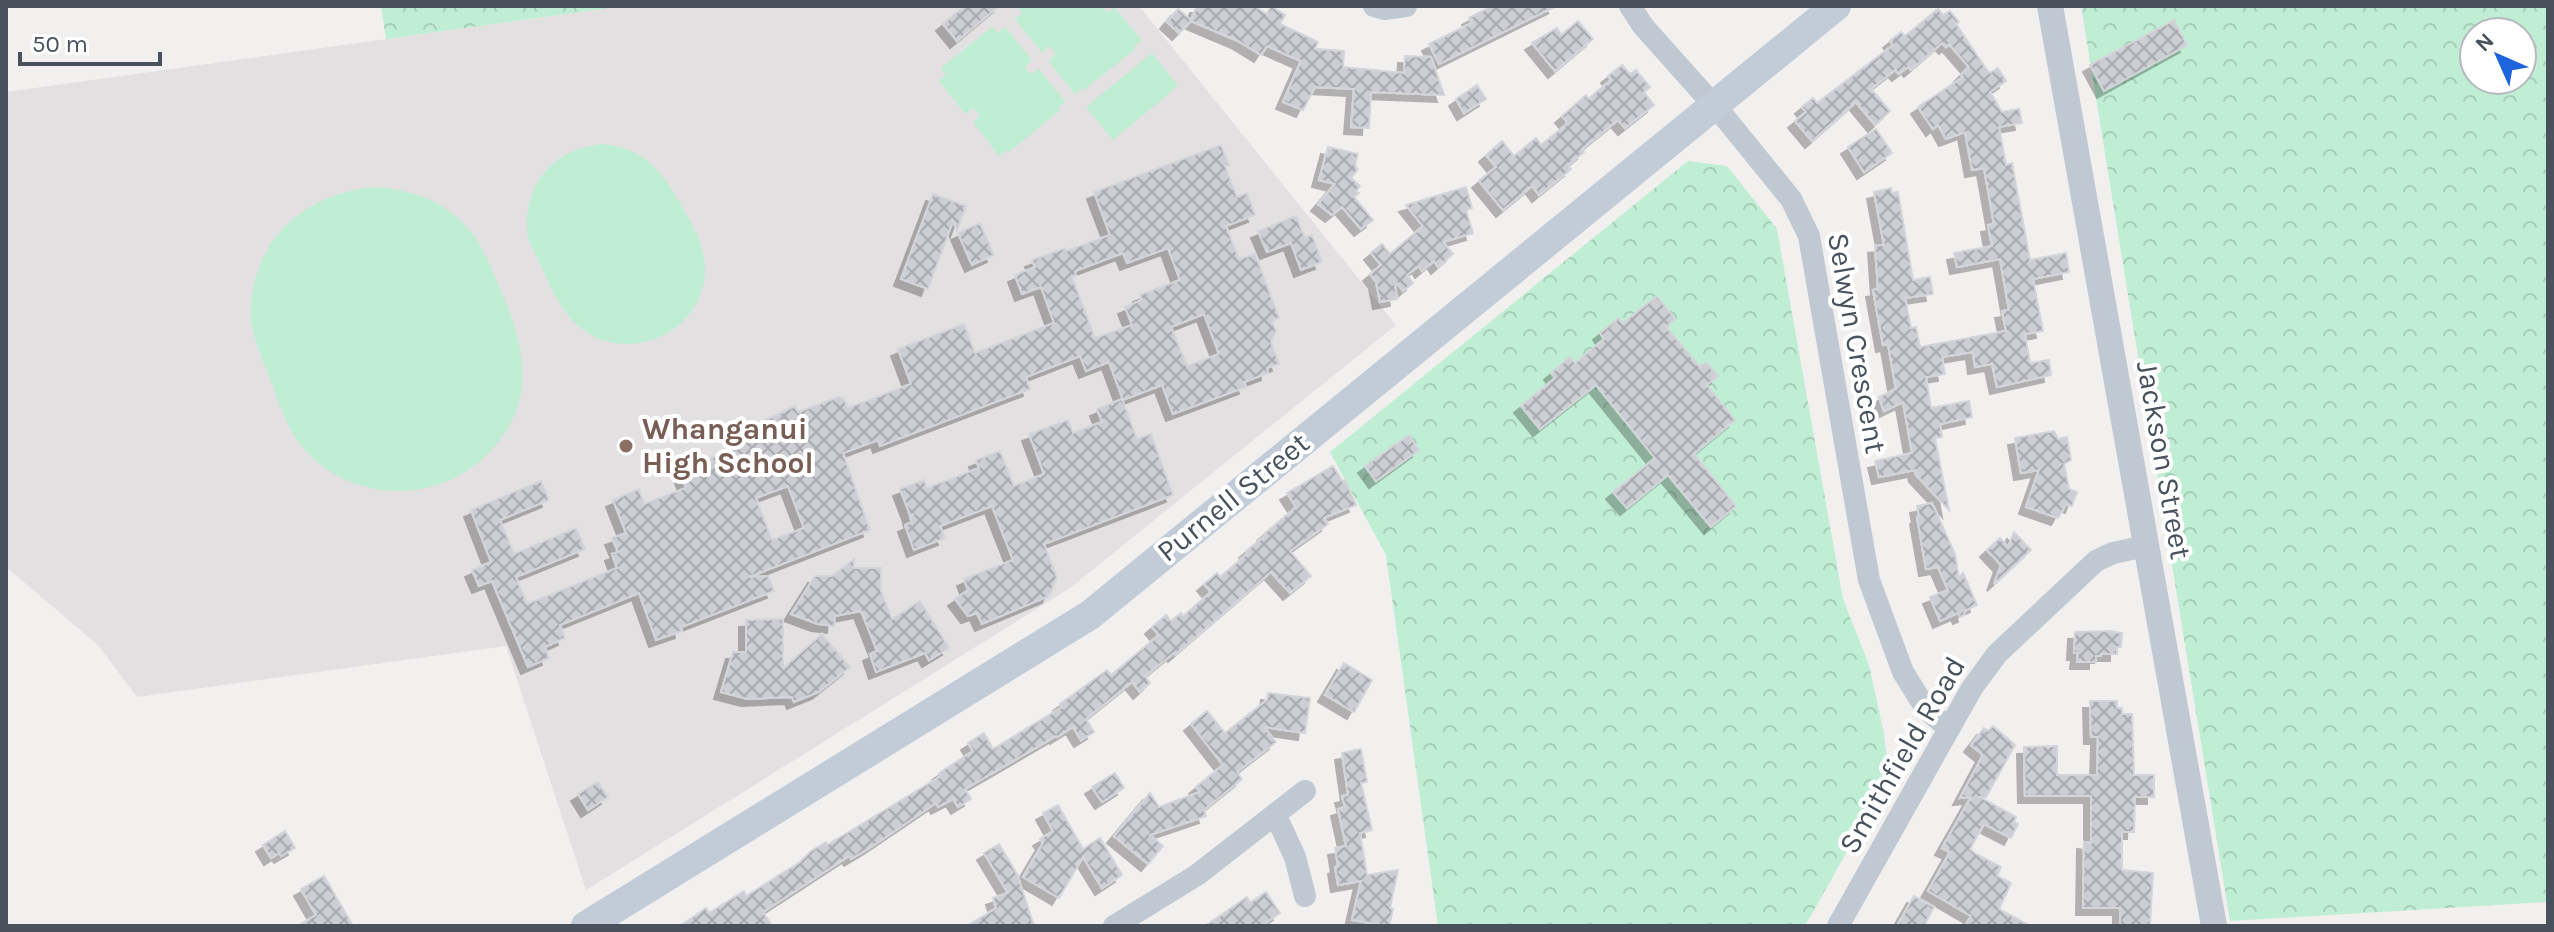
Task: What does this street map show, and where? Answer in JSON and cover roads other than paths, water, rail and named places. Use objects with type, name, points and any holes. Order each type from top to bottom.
[{"type":"main road","name":"Purnell Street","points":[[586,926],[1090,615],[1836,6]]},
{"type":"street","points":[[1374,6],[1384,9],[1406,6]]},
{"type":"street","name":"Selwyn Crescent","points":[[1630,6],[1643,26],[1714,105],[1802,216],[1809,236],[1869,580],[1903,672],[1926,709],[1950,725]]},
{"type":"street","name":"Jackson Street","points":[[2050,6],[2214,926]]},
{"type":"street","name":"Smithfield Road","points":[[1838,926],[1950,725],[1997,654],[2096,561],[2113,553],[2146,546]]},
{"type":"street","points":[[1114,926],[1197,875],[1305,791]]},
{"type":"street","points":[[1276,816],[1295,857],[1305,896]]},
{"type":"place","name":"Whanganui High School","points":[[626,446]]}]
